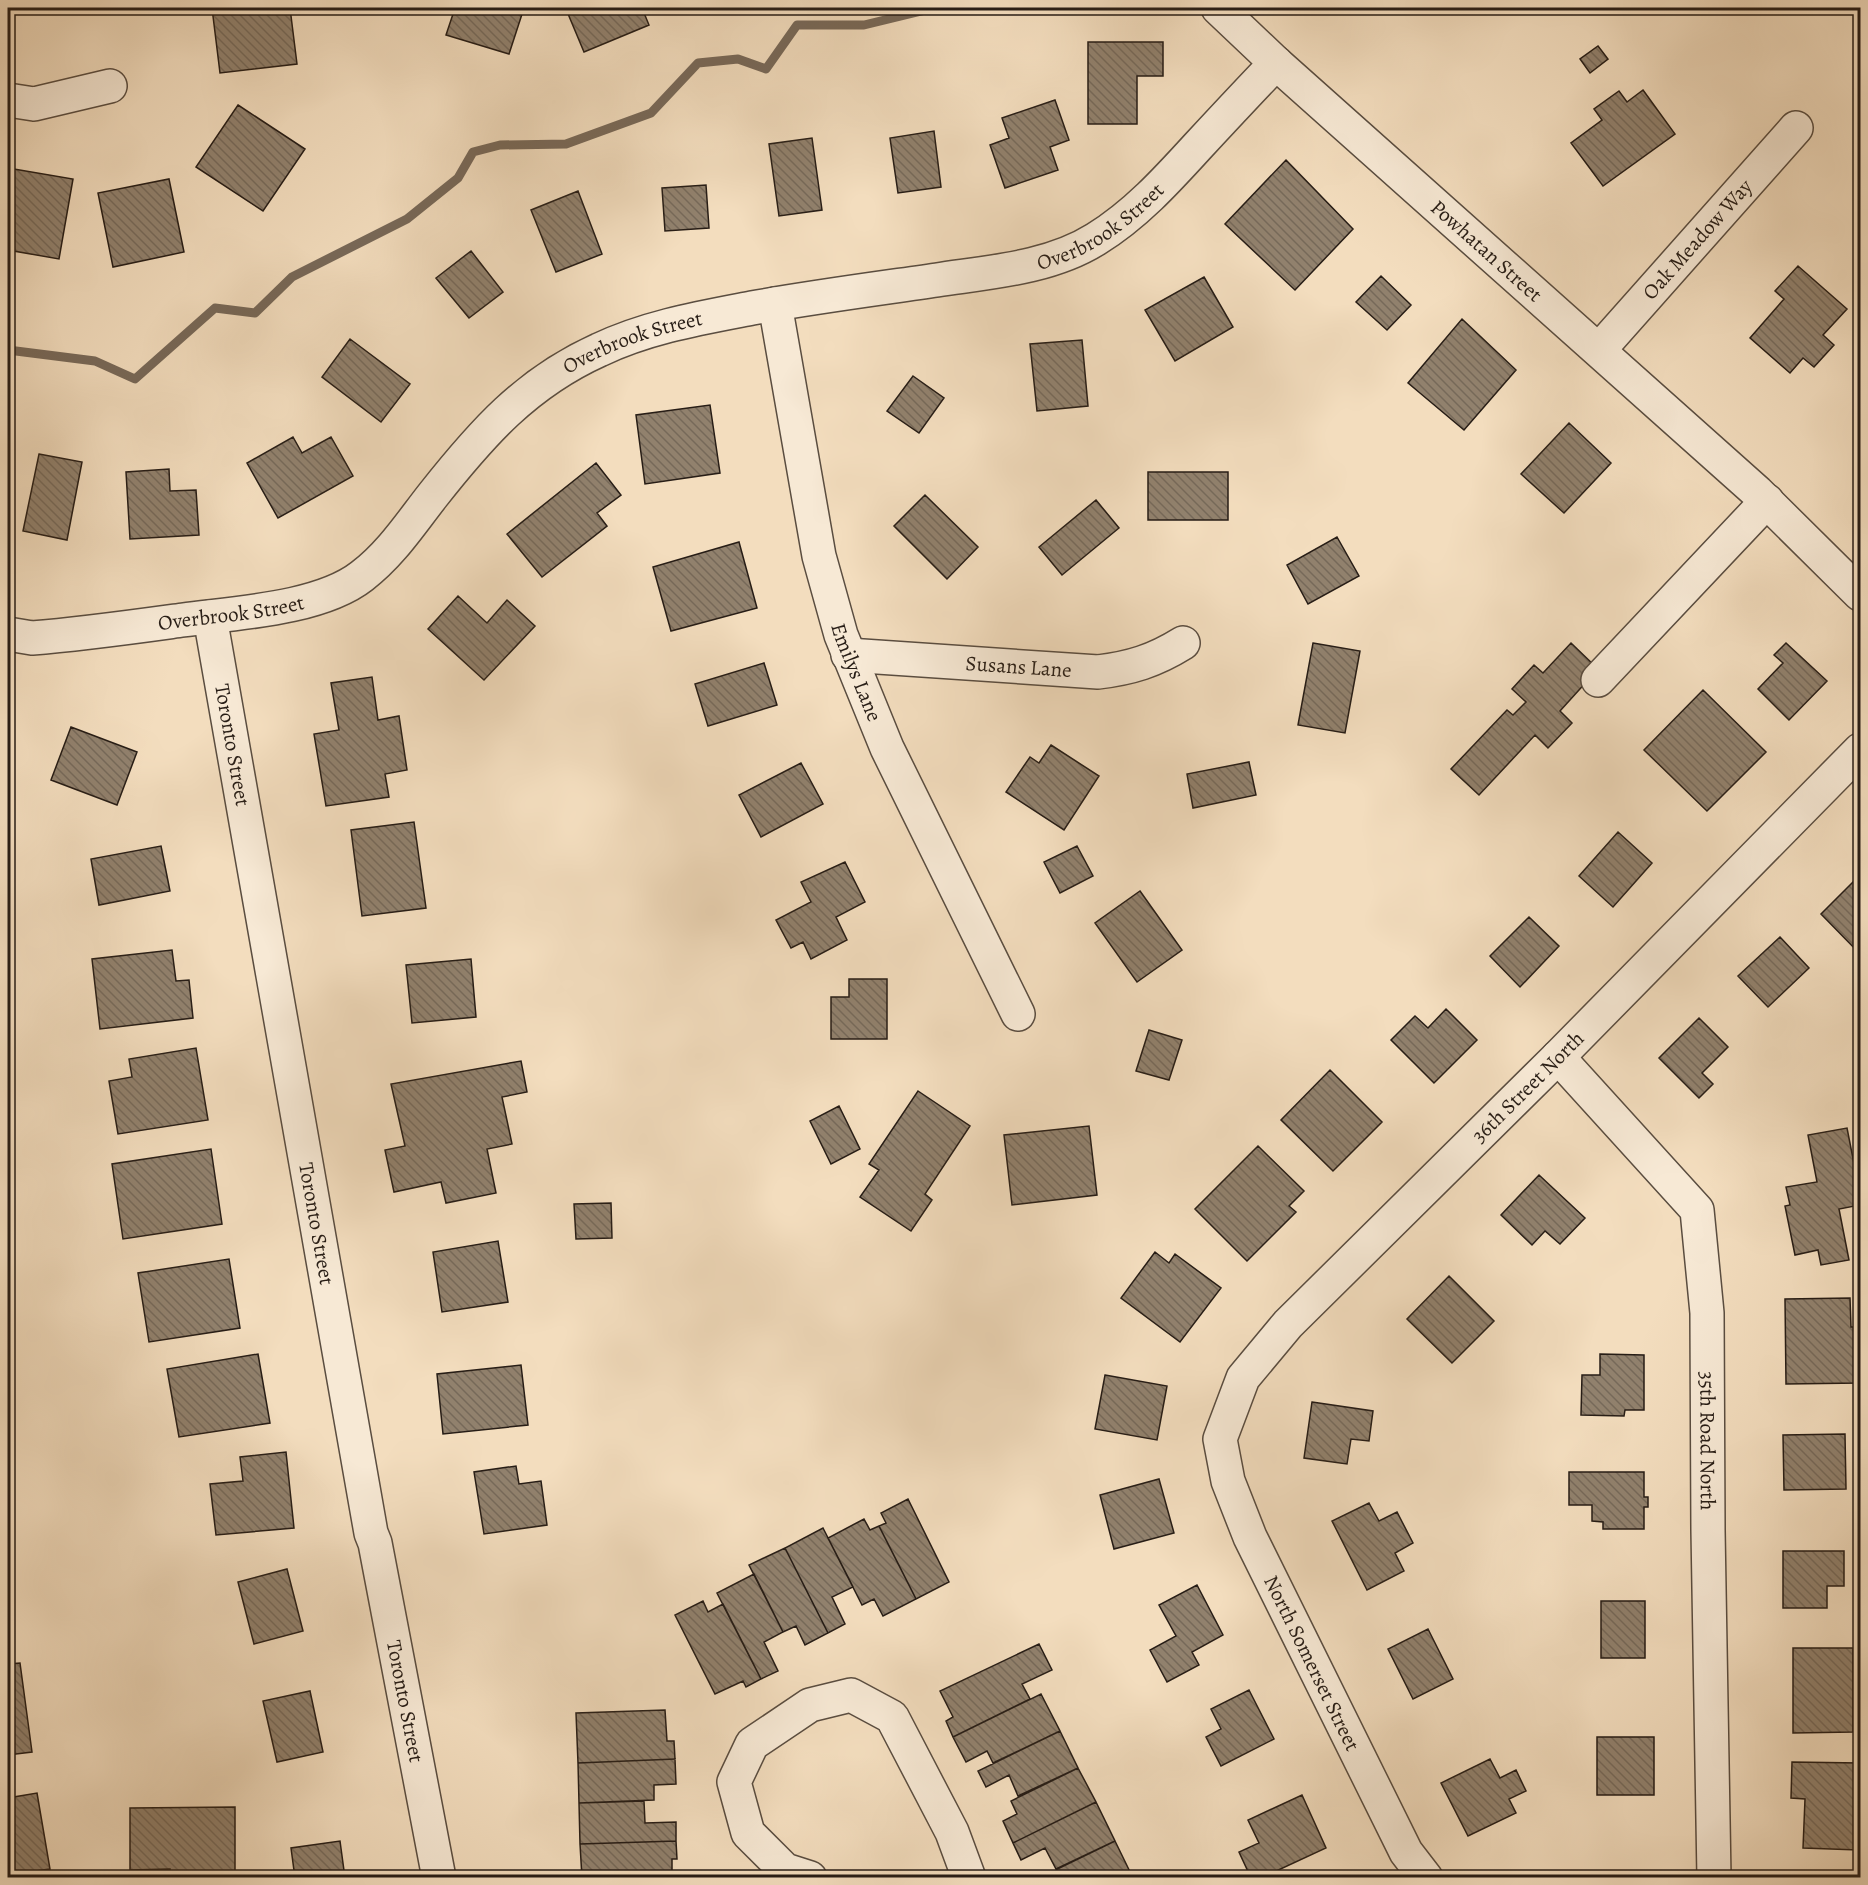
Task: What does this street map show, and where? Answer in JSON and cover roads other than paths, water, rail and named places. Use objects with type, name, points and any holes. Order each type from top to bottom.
[{"type":"street","name":"Powhatan Street","points":[[1218,8],[1276,63],[1762,496],[1860,594]]},
{"type":"street","name":"Overbrook Street","points":[[8,634],[32,639],[210,617],[303,603],[339,590],[362,577],[390,551],[470,448],[512,405],[562,370],[599,350],[643,332],[704,317],[971,275],[1042,262],[1069,253],[1095,240],[1124,220],[1163,184],[1276,63]]},
{"type":"street","points":[[8,100],[34,104],[110,86]]},
{"type":"street","name":"Oak Meadow Way","points":[[1599,350],[1796,128]]},
{"type":"street","name":"Emilys Lane","points":[[776,304],[819,556],[848,656],[887,748],[1018,1014]]},
{"type":"street","points":[[1598,680],[1762,496]]},
{"type":"street","name":"Toronto Street","points":[[210,617],[371,1533],[375,1543],[439,1878]]},
{"type":"street","name":"Susans Lane","points":[[848,656],[1098,672],[1130,668],[1163,656],[1183,643]]},
{"type":"street","name":"36th Street North","points":[[1220,1438],[1243,1378],[1288,1324],[1558,1057],[1860,750]]},
{"type":"street","name":"35th Road North","points":[[1558,1057],[1697,1210],[1707,1314],[1714,1878]]},
{"type":"street","name":"North Somerset Street","points":[[1220,1438],[1228,1481],[1250,1537],[1406,1852],[1426,1878]]},
{"type":"street","points":[[810,1878],[784,1870],[748,1833],[734,1782],[752,1744],[810,1705],[851,1695],[892,1717],[952,1832],[969,1878]]},
{"type":"waterway","points":[[8,350],[95,361],[135,379],[215,308],[255,313],[292,277],[407,219],[458,178],[473,152],[500,145],[566,144],[651,113],[698,63],[738,59],[766,69],[797,25],[864,25],[934,8]]}]
